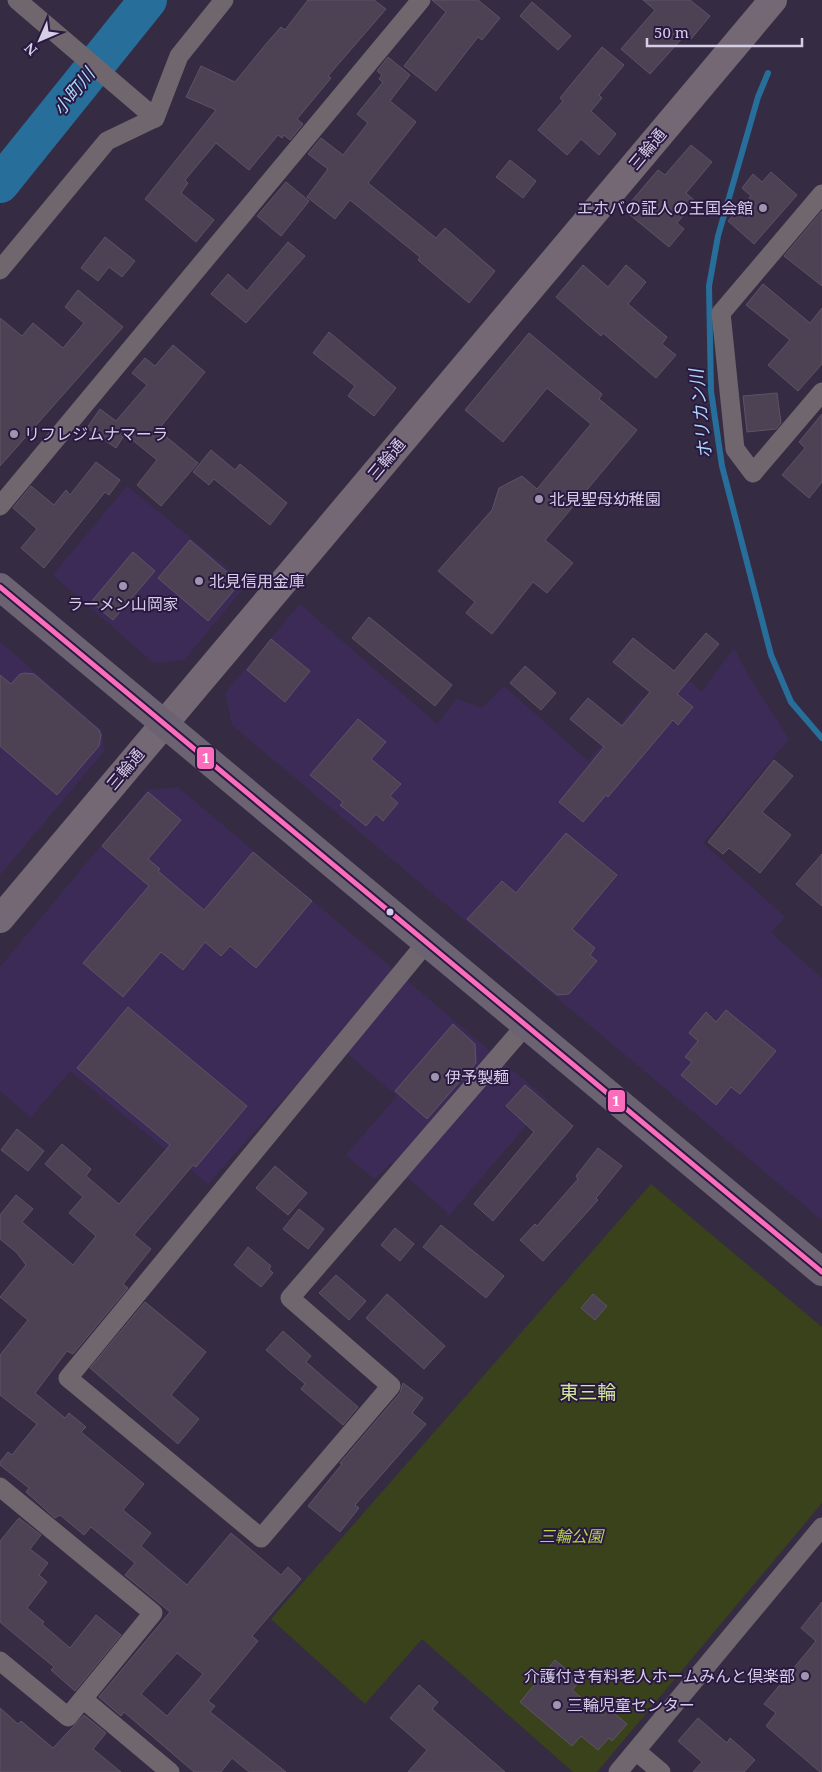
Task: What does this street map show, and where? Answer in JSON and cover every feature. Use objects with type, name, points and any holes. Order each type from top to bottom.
[{"type":"highway","points":[[0,587],[822,1272]]},
{"type":"street","points":[[17,0],[155,118]]},
{"type":"street","points":[[0,270],[107,141],[155,118],[179,56],[224,0]]},
{"type":"street","points":[[0,506],[421,0]]},
{"type":"street","name":"三輪通","points":[[0,919],[773,0]]},
{"type":"street","points":[[822,194],[721,313],[735,449],[753,473],[822,392]]},
{"type":"street","points":[[426,943],[68,1378],[261,1538],[391,1386],[290,1298],[525,1026]]},
{"type":"street","points":[[0,1487],[153,1613],[68,1717],[0,1660]]},
{"type":"street","points":[[618,1772],[822,1526]]},
{"type":"street","points":[[83,1699],[170,1772]]},
{"type":"street","points":[[636,1751],[661,1772]]},
{"type":"shaded area","points":[[127,486],[247,584],[184,660],[154,663],[53,575]]},
{"type":"shaded area","points":[[300,604],[437,724],[457,699],[482,708],[504,686],[588,761],[643,697],[648,702],[678,669],[701,692],[734,648],[749,677],[789,739],[703,843],[785,917],[771,933],[822,978],[822,1220],[232,725],[225,693]]},
{"type":"shaded area","points":[[0,642],[102,730],[104,751],[0,875]]},
{"type":"shaded area","points":[[178,787],[548,1100],[446,1219],[447,1212],[391,1163],[374,1179],[346,1155],[397,1096],[334,1042],[208,1184],[70,1071],[31,1117],[0,1091],[0,967],[147,790]]},
{"type":"green space","name":"三輪公園","points":[[651,1184],[822,1327],[822,1503],[597,1772],[573,1772],[422,1639],[365,1704],[271,1619]]},
{"type":"building","points":[[308,0],[374,0],[386,9],[328,76],[331,78],[297,119],[303,124],[290,140],[284,135],[282,138],[278,135],[249,170],[216,143],[185,180],[188,183],[181,193],[214,220],[196,242],[145,199],[216,110],[186,97],[201,66],[235,82],[281,27],[285,30]]},
{"type":"building","points":[[432,0],[478,0],[500,18],[482,40],[478,37],[436,91],[404,66],[446,12]]},
{"type":"building","points":[[643,0],[690,0],[710,16],[691,39],[685,35],[650,74],[621,49],[655,10]]},
{"type":"building","points":[[532,2],[571,36],[558,50],[520,16]]},
{"type":"building","points":[[602,47],[624,65],[599,95],[602,98],[591,111],[616,134],[599,155],[581,139],[567,155],[538,130],[563,101],[560,98]]},
{"type":"building","points":[[388,57],[410,75],[390,101],[416,122],[368,183],[436,238],[445,228],[495,271],[469,303],[418,260],[420,257],[350,200],[335,219],[307,197],[328,169],[308,154],[321,138],[343,155],[368,123],[357,114],[383,82],[379,79],[382,75],[377,71]]},
{"type":"building","points":[[691,145],[712,162],[686,193],[695,201],[677,223],[684,229],[669,247],[624,210],[658,170],[665,175]]},
{"type":"building","points":[[510,160],[536,181],[523,198],[496,177]]},
{"type":"building","name":"エホバの証人の王国会館","points":[[771,172],[797,195],[754,244],[728,221],[751,196],[742,188],[753,174],[762,182]]},
{"type":"building","points":[[286,182],[309,201],[281,236],[257,216]]},
{"type":"building","points":[[822,211],[822,286],[784,256]]},
{"type":"building","points":[[105,237],[135,261],[122,277],[109,267],[98,281],[81,268]]},
{"type":"building","points":[[288,242],[305,256],[246,323],[211,294],[228,274],[247,291]]},
{"type":"building","points":[[583,265],[608,287],[626,265],[646,282],[628,304],[667,337],[662,344],[676,355],[656,378],[603,333],[601,336],[556,297]]},
{"type":"building","points":[[763,284],[810,323],[822,308],[822,364],[798,391],[768,365],[790,340],[746,305]]},
{"type":"building","points":[[78,290],[123,327],[0,466],[0,318],[22,336],[33,323],[63,348],[84,323],[65,307]]},
{"type":"building","points":[[329,332],[396,388],[374,416],[348,396],[355,386],[313,353]]},
{"type":"building","points":[[529,333],[602,394],[599,399],[637,430],[545,540],[573,563],[547,593],[533,582],[492,634],[466,613],[475,602],[438,571],[492,510],[499,488],[522,476],[537,489],[591,424],[547,388],[503,442],[465,410]]},
{"type":"building","points":[[173,345],[205,372],[158,430],[198,463],[161,506],[137,485],[157,460],[125,434],[116,448],[87,428],[100,409],[116,421],[147,385],[132,373],[145,358],[155,366]]},
{"type":"building","points":[[777,393],[781,423],[776,429],[747,432],[743,396]]},
{"type":"building","points":[[822,414],[822,482],[809,498],[782,475],[805,448],[799,442]]},
{"type":"building","points":[[211,450],[235,470],[240,464],[287,503],[270,525],[214,479],[209,485],[193,472]]},
{"type":"building","points":[[96,462],[120,480],[109,495],[105,492],[44,568],[21,548],[37,529],[13,508],[31,486],[54,505],[66,490],[70,495]]},
{"type":"building","name":"北見信用金庫","points":[[190,540],[240,583],[208,621],[158,578]]},
{"type":"building","name":"ラーメン山岡家","points":[[133,552],[155,571],[113,620],[91,602]]},
{"type":"building","points":[[369,617],[452,685],[435,706],[352,638]]},
{"type":"building","points":[[706,633],[719,644],[677,694],[693,707],[678,725],[673,720],[608,797],[606,795],[583,822],[559,802],[604,747],[570,719],[588,698],[622,726],[650,692],[613,662],[633,638],[674,671]]},
{"type":"building","points":[[271,639],[310,671],[285,702],[247,670]]},
{"type":"building","points":[[525,666],[556,693],[541,710],[510,683]]},
{"type":"building","points":[[20,674],[34,674],[99,730],[101,735],[99,746],[57,795],[0,746],[0,675],[11,684]]},
{"type":"building","points":[[358,719],[386,742],[371,759],[401,784],[390,796],[398,803],[383,821],[376,814],[366,826],[340,805],[343,802],[310,775]]},
{"type":"building","points":[[774,760],[793,776],[762,812],[791,835],[760,873],[729,848],[723,854],[708,842]]},
{"type":"building","points":[[148,792],[181,820],[148,859],[160,869],[158,871],[204,910],[253,852],[312,901],[256,968],[230,946],[221,956],[205,942],[183,970],[161,952],[123,997],[83,963],[149,886],[102,846]]},
{"type":"building","points":[[566,833],[617,875],[572,929],[595,948],[590,955],[597,961],[569,994],[557,995],[467,919],[502,881],[516,893]]},
{"type":"building","points":[[822,854],[822,906],[796,884]]},
{"type":"building","points":[[128,1007],[247,1106],[196,1167],[193,1165],[134,1235],[151,1249],[123,1284],[128,1288],[73,1354],[67,1351],[35,1393],[65,1418],[69,1413],[86,1427],[81,1432],[144,1484],[123,1510],[151,1533],[141,1546],[187,1585],[231,1533],[281,1575],[288,1567],[301,1579],[252,1636],[258,1641],[208,1701],[215,1706],[210,1712],[286,1772],[249,1772],[232,1758],[221,1772],[194,1772],[124,1712],[121,1716],[99,1697],[170,1612],[125,1575],[135,1563],[91,1527],[84,1535],[60,1515],[55,1518],[26,1492],[29,1488],[0,1465],[0,1462],[8,1452],[12,1455],[37,1424],[0,1395],[0,1355],[28,1320],[0,1297],[26,1265],[17,1253],[0,1239],[0,1215],[16,1195],[33,1209],[22,1222],[73,1265],[96,1236],[69,1213],[83,1197],[45,1164],[62,1144],[91,1169],[86,1176],[119,1204],[170,1145],[77,1068]],"holes":[[[177,1653],[203,1674],[167,1716],[141,1694]]]},
{"type":"building","points":[[726,1010],[776,1051],[740,1094],[731,1087],[716,1105],[681,1075],[692,1062],[685,1057],[698,1041],[689,1033],[706,1012],[716,1022]]},
{"type":"building","name":"伊予製麺","points":[[453,1024],[475,1044],[476,1063],[427,1119],[395,1091]]},
{"type":"building","points":[[525,1085],[573,1126],[493,1221],[474,1204],[534,1132],[506,1106]]},
{"type":"building","points":[[17,1129],[44,1151],[28,1171],[1,1150]]},
{"type":"building","points":[[598,1148],[622,1166],[596,1198],[598,1200],[543,1261],[520,1240],[535,1224],[537,1226],[578,1179],[576,1176]]},
{"type":"building","points":[[275,1166],[307,1193],[288,1215],[256,1188]]},
{"type":"building","points":[[299,1209],[324,1229],[308,1249],[283,1229]]},
{"type":"building","points":[[441,1225],[504,1276],[486,1298],[423,1247]]},
{"type":"building","points":[[395,1228],[414,1244],[400,1261],[381,1245]]},
{"type":"building","points":[[248,1247],[271,1266],[269,1269],[273,1273],[261,1287],[234,1265]]},
{"type":"building","points":[[336,1275],[366,1301],[349,1320],[319,1293]]},
{"type":"building","points":[[387,1294],[445,1346],[424,1369],[366,1318]]},
{"type":"building","points":[[593,1294],[607,1306],[595,1320],[581,1308]]},
{"type":"building","points":[[145,1302],[206,1352],[171,1395],[199,1419],[178,1444],[90,1368]]},
{"type":"building","points":[[283,1331],[311,1356],[306,1362],[358,1407],[343,1425],[301,1389],[305,1384],[266,1350]]},
{"type":"building","points":[[403,1383],[423,1398],[412,1413],[426,1424],[355,1505],[359,1508],[340,1532],[308,1506],[342,1464],[340,1463],[400,1393]]},
{"type":"building","points":[[19,1518],[41,1535],[30,1549],[48,1563],[39,1575],[47,1582],[27,1608],[70,1648],[96,1615],[121,1635],[75,1691],[51,1670],[54,1667],[0,1622],[0,1541]]},
{"type":"building","name":"介護付き有料老人ホームみんと倶楽部","points":[[822,1602],[822,1772],[820,1772],[766,1726],[776,1713],[764,1704],[816,1641],[801,1628]]},
{"type":"building","name":"三輪児童センター","points":[[555,1660],[580,1681],[572,1690],[603,1716],[609,1709],[627,1724],[612,1741],[609,1738],[598,1750],[581,1736],[572,1746],[520,1702]]},
{"type":"building","points":[[419,1685],[438,1702],[432,1709],[505,1772],[408,1772],[427,1750],[390,1718]]},
{"type":"building","points":[[0,1708],[18,1724],[21,1721],[53,1748],[84,1715],[106,1733],[93,1749],[121,1772],[0,1772]]},
{"type":"building","points":[[698,1718],[727,1743],[730,1738],[755,1760],[744,1772],[693,1772],[702,1762],[678,1741]]},
{"type":"waterway","name":"小町川","points":[[0,184],[148,0]]},
{"type":"waterway","name":"ホリカン川","points":[[768,73],[758,97],[718,236],[709,286],[711,391],[722,466],[771,655],[791,702],[822,738]]},
{"type":"transit line","name":"1","points":[[0,587],[822,1272]]},
{"type":"place","name":"エホバの証人の王国会館","points":[[763,208]]},
{"type":"place","name":"リフレジムナマーラ","points":[[14,434]]},
{"type":"place","name":"北見聖母幼稚園","points":[[539,499]]},
{"type":"place","name":"北見信用金庫","points":[[199,581]]},
{"type":"place","name":"ラーメン山岡家","points":[[123,586]]},
{"type":"place","name":"伊予製麺","points":[[435,1077]]},
{"type":"place","name":"介護付き有料老人ホームみんと倶楽部","points":[[805,1676]]},
{"type":"place","name":"三輪児童センター","points":[[557,1705]]},
{"type":"district","name":"東三輪","points":[[588,1392]]}]
